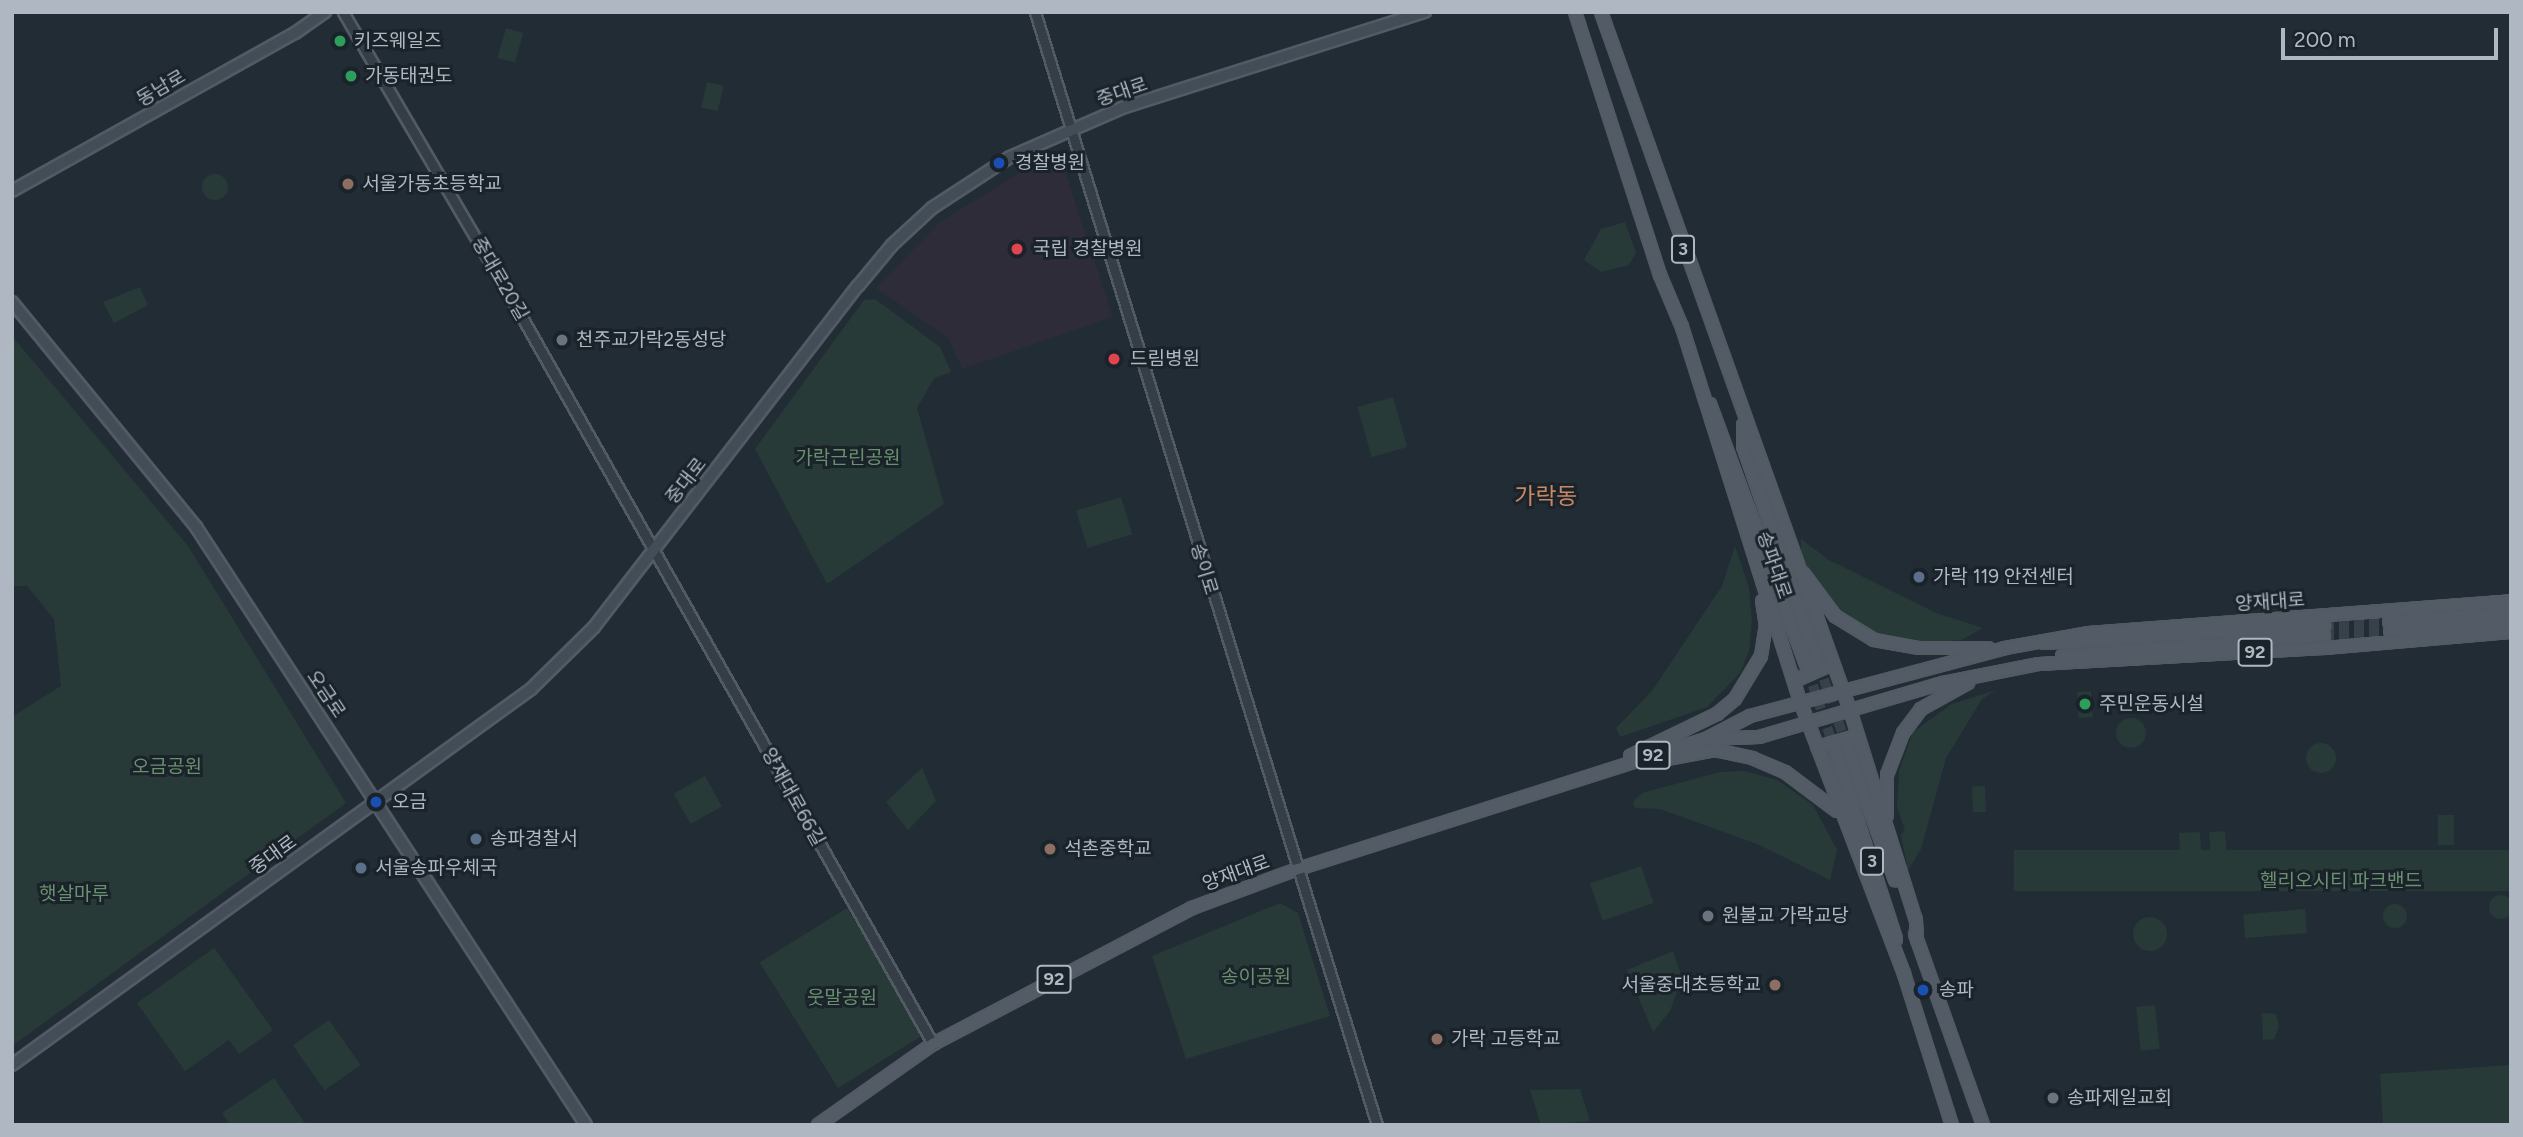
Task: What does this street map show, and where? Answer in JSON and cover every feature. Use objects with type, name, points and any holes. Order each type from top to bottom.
[{"type":"main road","name":"동남로","points":[[12,191],[325,12]]},
{"type":"main road","name":"중대로","points":[[12,1065],[531,689],[594,628],[892,245],[932,208],[1010,157],[1122,108],[1425,12]]},
{"type":"main road","name":"송파대로","points":[[1575,12],[1660,275],[1700,386],[1807,723],[1839,812],[1904,974],[1952,1125]]},
{"type":"main road","name":"3","points":[[1601,12],[1743,416],[1743,446],[1813,668],[1726,438],[1700,386]]},
{"type":"main road","name":"오금로","points":[[12,302],[196,527],[586,1125]]},
{"type":"main road","points":[[1743,416],[1831,665],[1850,710],[1916,920],[1917,940]]},
{"type":"main road","points":[[1793,556],[1835,616],[1874,640],[1919,648],[2005,648]]},
{"type":"main road","points":[[1600,771],[1717,714],[1735,699],[1761,656],[1766,626],[1758,570]]},
{"type":"main road","name":"양재대로","points":[[818,1125],[933,1044],[1192,908],[1295,870],[1706,739],[1750,716],[1801,705],[2005,648],[2088,633],[2511,601]]},
{"type":"main road","points":[[2511,612],[2389,626],[2511,622]]},
{"type":"main road","name":"양재대로","points":[[2032,642],[2061,646],[2324,631],[2062,656],[2039,664]]},
{"type":"main road","name":"양재대로","points":[[1706,739],[1759,737],[1999,671],[2039,664],[2324,649],[2511,632]]},
{"type":"main road","points":[[1792,675],[1799,679],[1831,665]]},
{"type":"main road","points":[[1889,838],[1887,775],[1892,754],[1911,720],[1943,693],[1999,671]]},
{"type":"main road","points":[[1816,747],[1856,736]]},
{"type":"main road","name":"3","points":[[1846,744],[1983,1125]]},
{"type":"main road","name":"3","points":[[1834,748],[1889,913],[1904,974]]},
{"type":"main road","points":[[1600,771],[1715,750],[1779,769],[1839,812]]},
{"type":"main road","points":[[811,1125],[828,1116]]},
{"type":"street","name":"중대로20길","points":[[343,12],[653,550]]},
{"type":"street","name":"송이로","points":[[1035,12],[1295,870],[1377,1125]]},
{"type":"street","name":"양재대로66길","points":[[653,550],[933,1044]]},
{"type":"shaded area","name":"국립 경찰병원","points":[[1061,159],[1113,317],[962,369],[949,339],[876,288],[940,222],[1031,166]]},
{"type":"green space","points":[[506,28],[523,33],[515,63],[497,58]]},
{"type":"green space","points":[[707,82],[724,86],[718,111],[701,107]]},
{"type":"green space","points":[[215,174],[224,178],[228,187],[224,196],[215,200],[206,196],[202,187],[206,178]]},
{"type":"green space","points":[[1625,222],[1636,253],[1629,265],[1601,272],[1584,260],[1601,229]]},
{"type":"green space","points":[[140,287],[148,305],[114,323],[103,302]]},
{"type":"green space","name":"가락근린공원","points":[[875,299],[940,347],[951,372],[934,378],[917,408],[944,504],[827,584],[755,449],[864,300]]},
{"type":"green space","name":"오금공원","points":[[12,336],[188,546],[346,803],[12,1046],[12,717],[61,686],[54,619],[27,586],[12,586]]},
{"type":"green space","points":[[1393,397],[1407,447],[1372,457],[1357,407]]},
{"type":"green space","points":[[1121,497],[1132,534],[1087,548],[1076,511]]},
{"type":"green space","points":[[1801,539],[1829,560],[1936,613],[1983,628],[1961,640],[1915,644],[1861,631],[1838,615],[1816,585],[1801,560]]},
{"type":"green space","points":[[1735,546],[1749,588],[1752,622],[1749,651],[1740,673],[1707,707],[1620,737],[1616,728],[1652,691],[1722,586]]},
{"type":"green space","points":[[1996,690],[1982,699],[1946,758],[1921,849],[1908,870],[1901,835],[1905,830],[1897,807],[1899,771],[1913,732],[1952,704]]},
{"type":"green space","name":"주민운동시설","points":[[2091,691],[2093,717],[2079,718],[2077,692]]},
{"type":"green space","points":[[2131,718],[2137,719],[2145,727],[2145,739],[2137,747],[2131,748],[2125,747],[2117,739],[2116,733],[2117,727],[2125,719]]},
{"type":"green space","points":[[2321,743],[2327,744],[2335,752],[2335,764],[2327,772],[2321,773],[2315,772],[2307,764],[2306,758],[2307,752],[2315,744]]},
{"type":"green space","points":[[922,768],[936,801],[908,830],[886,802]]},
{"type":"green space","points":[[1744,771],[1777,780],[1813,805],[1837,850],[1830,880],[1757,844],[1660,809],[1635,808],[1633,802],[1642,793],[1720,772]]},
{"type":"green space","points":[[705,776],[722,807],[690,824],[674,793]]},
{"type":"green space","points":[[1972,786],[1985,786],[1986,812],[1973,812]]},
{"type":"green space","points":[[2438,815],[2454,815],[2454,845],[2438,845]]},
{"type":"green space","points":[[2225,831],[2227,860],[2211,861],[2209,832]]},
{"type":"green space","points":[[2200,832],[2202,867],[2181,868],[2179,833]]},
{"type":"green space","name":"헬리오시티 파크밴드","points":[[2014,850],[2511,850],[2511,891],[2014,891]]},
{"type":"green space","points":[[1641,866],[1654,903],[1603,920],[1590,884]]},
{"type":"green space","points":[[2501,895],[2510,898],[2513,907],[2510,916],[2501,919],[2492,916],[2489,907],[2492,898]]},
{"type":"green space","name":"송이공원","points":[[1280,903],[1298,913],[1330,1016],[1186,1059],[1152,956]]},
{"type":"green space","points":[[2395,904],[2404,907],[2407,916],[2404,925],[2395,928],[2386,925],[2383,916],[2386,907]]},
{"type":"green space","name":"웃말공원","points":[[847,908],[925,1034],[838,1088],[760,963]]},
{"type":"green space","points":[[2305,909],[2307,933],[2245,938],[2243,914]]},
{"type":"green space","points":[[2150,917],[2162,922],[2167,934],[2162,946],[2150,951],[2138,946],[2133,934],[2138,922]]},
{"type":"green space","points":[[214,948],[273,1030],[239,1054],[229,1040],[185,1071],[137,1003]]},
{"type":"green space","points":[[1673,951],[1682,978],[1670,1011],[1653,1032],[1627,970]]},
{"type":"green space","points":[[2155,1005],[2160,1049],[2141,1051],[2136,1007]]},
{"type":"green space","points":[[2262,1013],[2276,1014],[2279,1027],[2274,1039],[2263,1040]]},
{"type":"green space","points":[[329,1020],[361,1065],[325,1090],[293,1045]]},
{"type":"green space","points":[[2511,1065],[2511,1125],[2383,1125],[2380,1074]]},
{"type":"green space","points":[[274,1078],[306,1125],[230,1125],[222,1113]]},
{"type":"green space","points":[[1580,1089],[1590,1121],[1541,1125],[1530,1090]]},
{"type":"tunnel","points":[[2324,626],[2389,622]]},
{"type":"tunnel","points":[[2324,636],[2390,631]]},
{"type":"tunnel","points":[[1819,665],[1846,744]]},
{"type":"tunnel","points":[[1808,671],[1834,748]]},
{"type":"place","name":"키즈웨일즈","points":[[340,41]]},
{"type":"place","name":"가동태권도","points":[[351,76]]},
{"type":"place","name":"경찰병원","points":[[999,163]]},
{"type":"place","name":"서울가동초등학교","points":[[348,184]]},
{"type":"place","name":"국립 경찰병원","points":[[1017,249]]},
{"type":"place","name":"천주교가락2동성당","points":[[562,340]]},
{"type":"place","name":"드림병원","points":[[1114,359]]},
{"type":"place","name":"가락 119 안전센터","points":[[1919,577]]},
{"type":"place","name":"주민운동시설","points":[[2085,704]]},
{"type":"place","name":"오금","points":[[376,802]]},
{"type":"place","name":"송파경찰서","points":[[476,839]]},
{"type":"place","name":"석촌중학교","points":[[1050,849]]},
{"type":"place","name":"서울송파우체국","points":[[361,868]]},
{"type":"place","name":"원불교 가락교당","points":[[1708,916]]},
{"type":"place","name":"서울중대초등학교","points":[[1775,985]]},
{"type":"place","name":"송파","points":[[1923,990]]},
{"type":"place","name":"가락 고등학교","points":[[1437,1039]]},
{"type":"place","name":"송파제일교회","points":[[2053,1098]]},
{"type":"district","name":"가락동","points":[[1546,496]]},
{"type":"park label","name":"햇살마루","points":[[74,894]]}]
